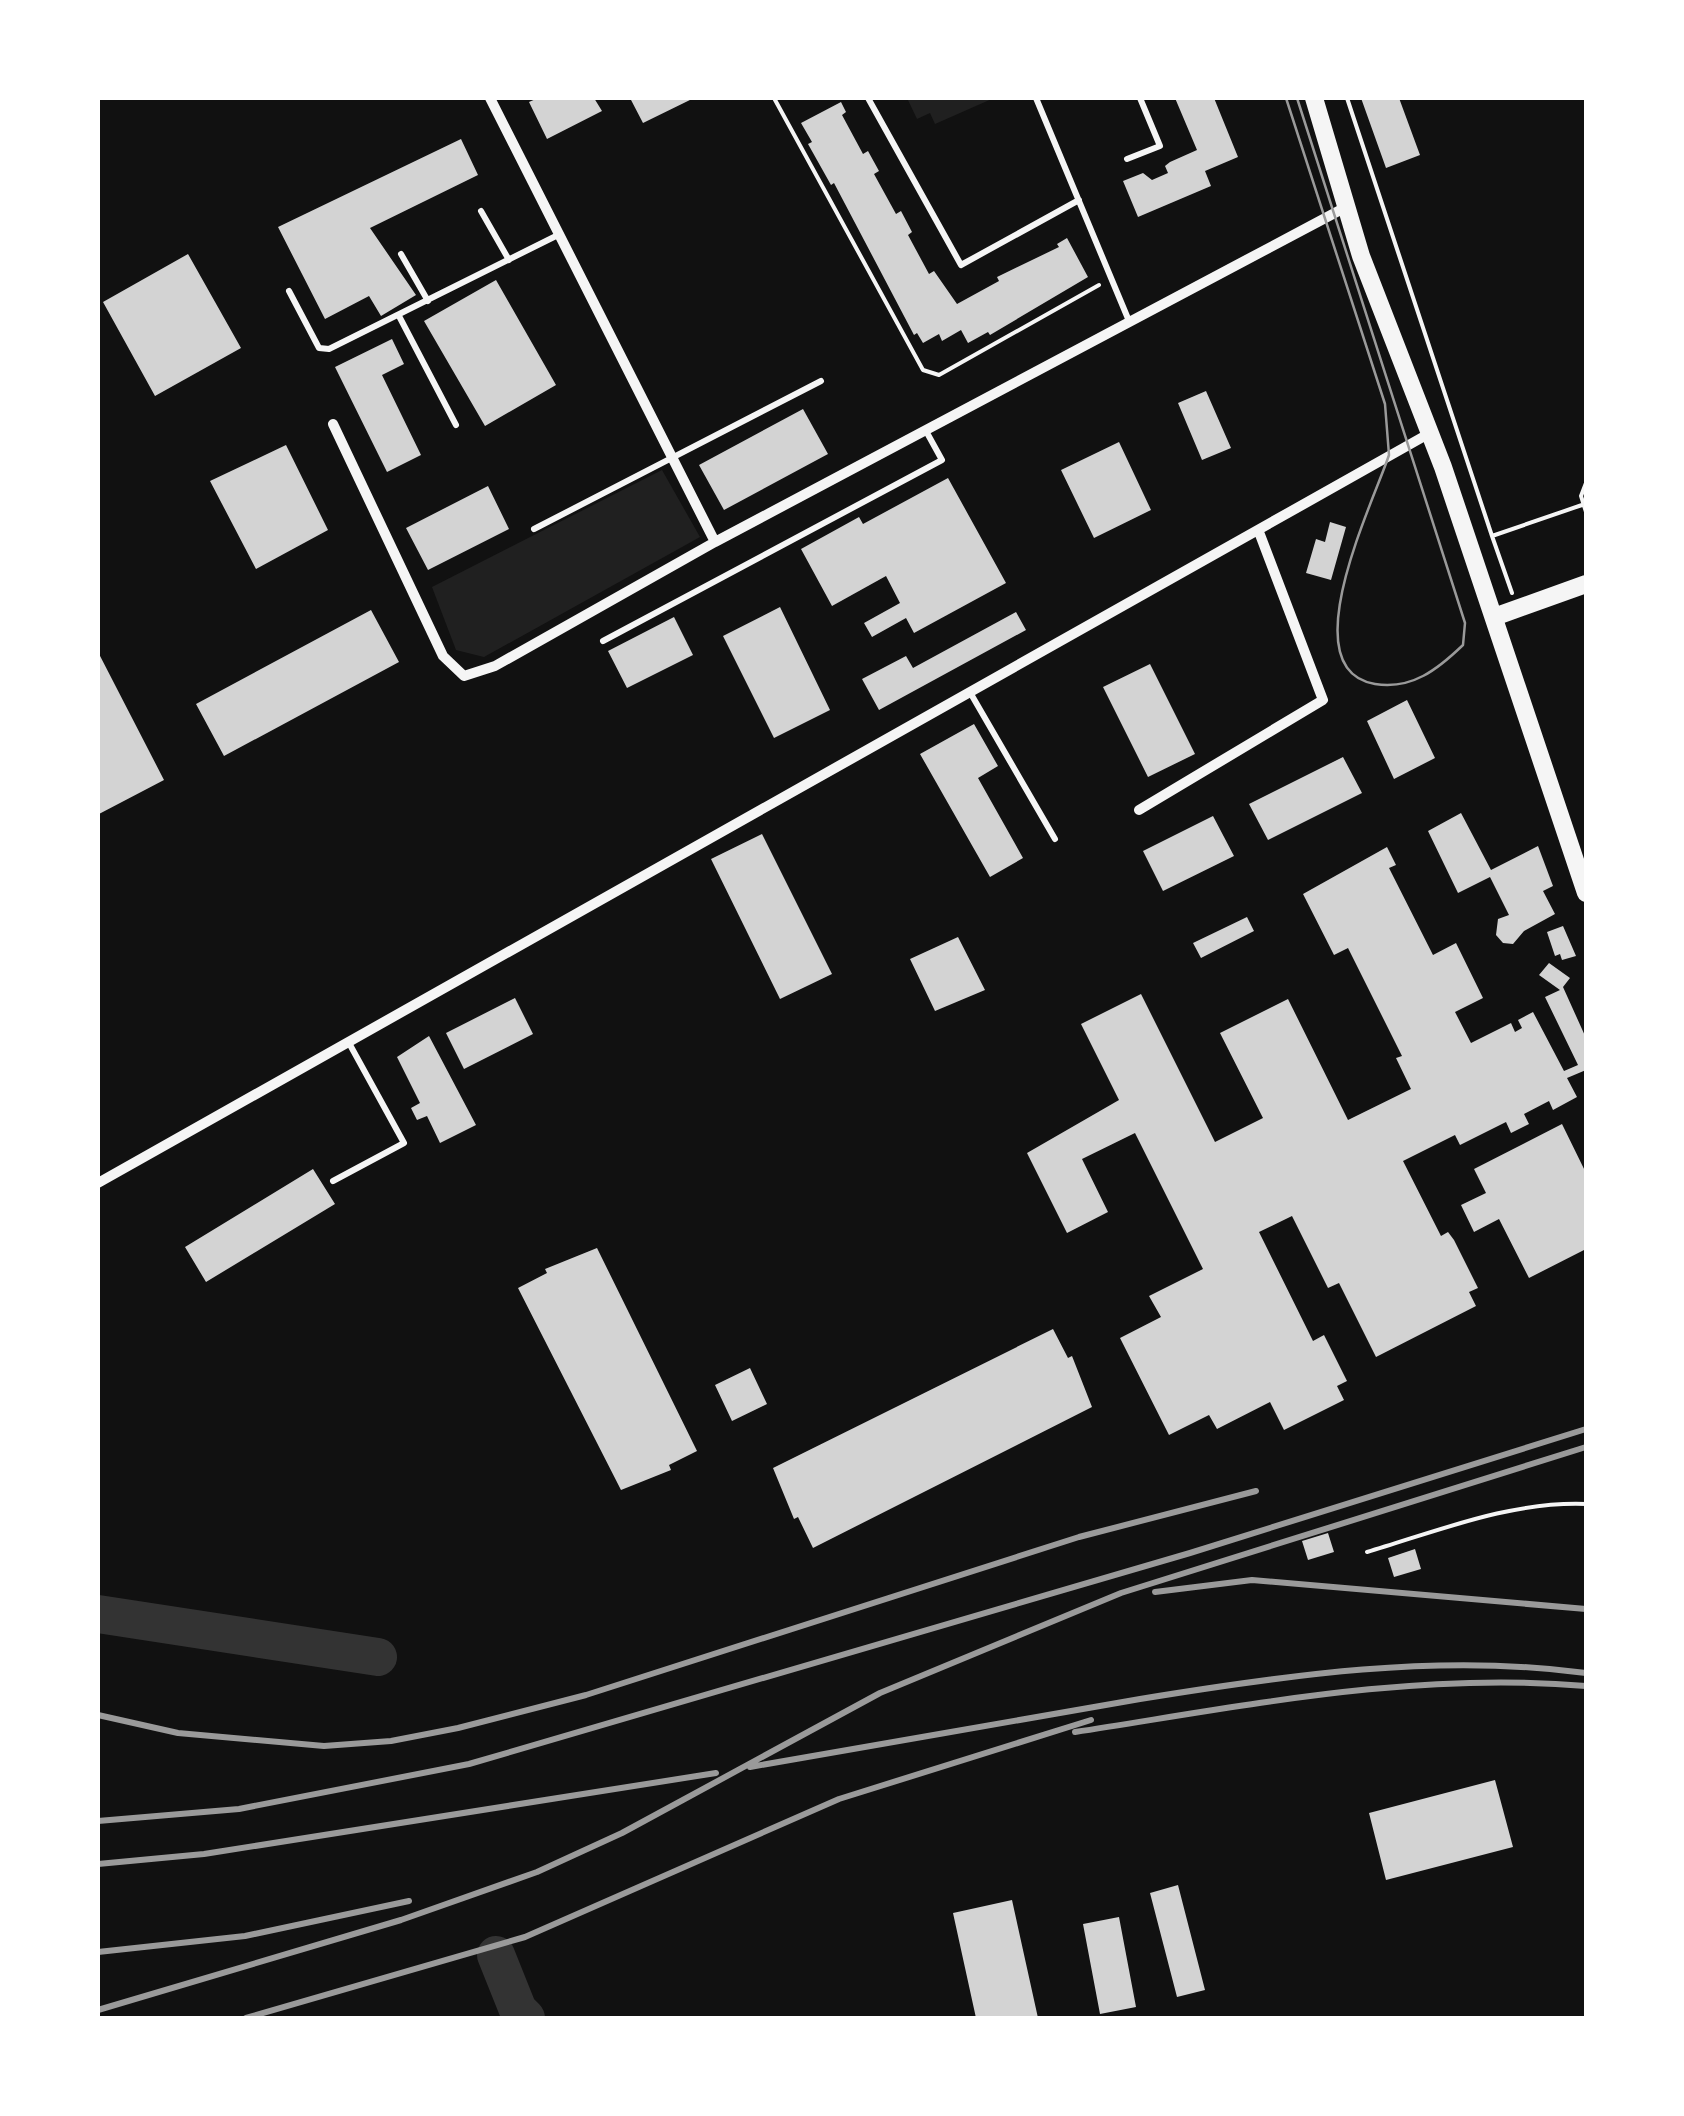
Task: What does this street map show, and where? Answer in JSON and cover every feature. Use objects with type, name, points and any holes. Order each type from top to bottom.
[{"type":"main road","points":[[1314,98],[1361,256],[1430,434],[1586,893]]},
{"type":"main road","points":[[1494,617],[1586,584]]},
{"type":"street","points":[[490,98],[715,542]]},
{"type":"street","points":[[334,424],[443,656],[464,676],[495,666],[715,542],[1347,207]]},
{"type":"street","points":[[98,1184],[1430,434]]},
{"type":"street","points":[[1139,810],[1324,700],[1259,532]]},
{"type":"lane","points":[[868,98],[961,266],[1079,200]]},
{"type":"lane","points":[[1036,98],[1129,321]]},
{"type":"lane","points":[[1127,160],[1160,146],[1140,98]]},
{"type":"lane","points":[[482,211],[509,260]]},
{"type":"lane","points":[[290,292],[318,348],[340,346],[560,234]]},
{"type":"lane","points":[[402,254],[428,301]]},
{"type":"lane","points":[[399,316],[456,425]]},
{"type":"lane","points":[[534,529],[821,381]]},
{"type":"lane","points":[[602,642],[942,460],[926,430]]},
{"type":"lane","points":[[971,694],[1055,839]]},
{"type":"lane","points":[[333,1181],[404,1142],[349,1043]]},
{"type":"path","points":[[774,98],[924,370],[940,375],[1112,278]]},
{"type":"path","points":[[1347,98],[1517,609]]},
{"type":"path","points":[[1586,483],[1582,504],[1586,512]]},
{"type":"path","points":[[1492,536],[1582,504]]},
{"type":"path","points":[[1367,1552],[1514,1509],[1549,1502],[1586,1504]]},
{"type":"shaded area","points":[[907,98],[994,98],[935,124],[930,113],[917,119]]},
{"type":"shaded area","points":[[662,470],[700,537],[484,657],[456,650],[432,587]]},
{"type":"building","points":[[538,98],[594,98],[602,111],[547,139],[529,102]]},
{"type":"building","points":[[630,98],[694,98],[643,123]]},
{"type":"building","points":[[1175,98],[1214,98],[1238,157],[1205,171],[1211,186],[1138,217],[1123,181],[1143,173],[1152,180],[1168,173],[1165,166],[1170,162],[1197,150]]},
{"type":"building","points":[[1361,98],[1399,98],[1420,155],[1386,168]]},
{"type":"building","points":[[841,102],[846,112],[842,115],[863,154],[868,151],[879,171],[874,174],[896,214],[901,211],[912,232],[908,235],[929,274],[934,271],[957,304],[999,281],[997,277],[1059,247],[1057,244],[1067,238],[1088,277],[990,335],[988,332],[968,343],[961,330],[942,341],[939,334],[923,343],[917,333],[914,335],[834,183],[831,185],[808,144],[812,142],[801,123]]},
{"type":"building","points":[[461,139],[478,175],[370,228],[416,295],[381,316],[369,296],[325,319],[278,227]]},
{"type":"building","points":[[188,254],[241,348],[155,396],[103,302]]},
{"type":"building","points":[[496,280],[556,385],[485,426],[424,321]]},
{"type":"building","points":[[392,339],[404,364],[382,375],[421,455],[387,472],[335,367]]},
{"type":"building","points":[[1206,391],[1231,448],[1202,460],[1178,403]]},
{"type":"building","points":[[803,409],[828,454],[724,510],[699,465]]},
{"type":"building","points":[[1119,442],[1151,510],[1094,538],[1061,470]]},
{"type":"building","points":[[286,445],[328,530],[256,569],[210,481]]},
{"type":"building","points":[[948,478],[1006,583],[914,633],[906,618],[872,637],[864,623],[900,603],[886,576],[832,606],[801,549],[859,517],[863,524]]},
{"type":"building","points":[[488,486],[509,529],[428,570],[406,528]]},
{"type":"building","points":[[1330,522],[1346,527],[1331,580],[1306,573],[1316,539],[1325,542]]},
{"type":"building","points":[[780,607],[830,710],[774,738],[723,636]]},
{"type":"building","points":[[371,610],[399,662],[224,756],[196,704]]},
{"type":"building","points":[[1016,612],[1026,630],[879,710],[862,679],[906,656],[913,668]]},
{"type":"building","points":[[674,617],[693,655],[627,688],[608,651]]},
{"type":"building","points":[[98,652],[164,780],[99,814],[98,810]]},
{"type":"building","points":[[1150,664],[1195,754],[1148,777],[1103,687]]},
{"type":"building","points":[[1407,700],[1435,758],[1394,779],[1367,721]]},
{"type":"building","points":[[974,724],[998,766],[978,778],[1023,858],[990,877],[920,754]]},
{"type":"building","points":[[1343,757],[1362,793],[1268,840],[1249,804]]},
{"type":"building","points":[[1461,813],[1491,870],[1538,846],[1553,886],[1543,891],[1555,914],[1524,931],[1513,944],[1503,943],[1496,935],[1498,919],[1509,915],[1490,877],[1458,893],[1428,831]]},
{"type":"building","points":[[1213,816],[1234,856],[1163,891],[1143,851]]},
{"type":"building","points":[[762,834],[832,974],[780,999],[711,859]]},
{"type":"building","points":[[1387,847],[1396,865],[1389,868],[1433,955],[1456,943],[1483,998],[1455,1012],[1471,1043],[1511,1023],[1515,1032],[1522,1028],[1518,1020],[1533,1012],[1564,1071],[1578,1065],[1545,997],[1560,990],[1539,975],[1549,963],[1570,978],[1563,987],[1586,1038],[1586,1070],[1567,1078],[1577,1097],[1553,1110],[1549,1101],[1524,1114],[1529,1124],[1511,1133],[1506,1122],[1460,1145],[1455,1135],[1403,1161],[1441,1236],[1448,1232],[1454,1240],[1478,1288],[1469,1292],[1476,1306],[1376,1357],[1339,1283],[1328,1288],[1292,1216],[1259,1232],[1313,1341],[1324,1335],[1347,1381],[1337,1386],[1344,1400],[1284,1430],[1270,1402],[1217,1429],[1209,1415],[1169,1435],[1120,1338],[1161,1317],[1149,1296],[1203,1269],[1135,1133],[1082,1159],[1108,1212],[1067,1233],[1027,1153],[1119,1100],[1081,1024],[1141,994],[1215,1142],[1263,1118],[1220,1033],[1288,999],[1348,1120],[1411,1089],[1396,1058],[1402,1056],[1348,948],[1334,955],[1303,894]]},
{"type":"building","points":[[1247,917],[1254,931],[1201,958],[1193,943]]},
{"type":"building","points":[[1563,926],[1576,956],[1562,960],[1560,954],[1555,956],[1547,932]]},
{"type":"building","points":[[958,937],[985,990],[935,1011],[910,959]]},
{"type":"building","points":[[515,998],[533,1034],[464,1069],[446,1033]]},
{"type":"building","points":[[429,1036],[476,1125],[440,1143],[427,1116],[417,1120],[411,1108],[420,1103],[397,1057]]},
{"type":"building","points":[[1562,1124],[1586,1173],[1586,1249],[1529,1278],[1499,1219],[1474,1232],[1461,1205],[1486,1193],[1474,1169]]},
{"type":"building","points":[[313,1169],[335,1204],[206,1282],[185,1247]]},
{"type":"building","points":[[597,1248],[697,1451],[669,1465],[671,1470],[621,1490],[518,1288],[547,1273],[545,1269]]},
{"type":"building","points":[[1053,1329],[1068,1358],[1072,1356],[1092,1407],[813,1548],[798,1517],[794,1519],[773,1468]]},
{"type":"building","points":[[750,1368],[767,1404],[732,1421],[715,1385]]},
{"type":"building","points":[[1328,1533],[1334,1552],[1308,1560],[1302,1541]]},
{"type":"building","points":[[1415,1549],[1421,1569],[1394,1577],[1388,1558]]},
{"type":"building","points":[[1495,1780],[1513,1847],[1386,1880],[1369,1813]]},
{"type":"building","points":[[1178,1885],[1205,1990],[1177,1997],[1150,1893]]},
{"type":"building","points":[[1012,1900],[1038,2018],[976,2018],[953,1913]]},
{"type":"building","points":[[1119,1917],[1136,2007],[1100,2014],[1083,1924]]},
{"type":"waterway","points":[[98,1614],[378,1657]]},
{"type":"waterway","points":[[496,1955],[518,2010],[526,2018]]},
{"type":"tram line","points":[[1286,98],[1385,404],[1389,455],[1344,582],[1338,618],[1339,649],[1351,672],[1375,684],[1401,684],[1424,676],[1463,645],[1465,623],[1297,98]]},
{"type":"railway","points":[[98,1821],[239,1809],[469,1764],[1190,1553],[1586,1429]]},
{"type":"railway","points":[[98,2010],[401,1920],[537,1872],[622,1833],[880,1693],[1121,1593],[1586,1447]]},
{"type":"railway","points":[[98,1715],[178,1733],[324,1746],[391,1741],[586,1695],[1079,1537],[1256,1491]]},
{"type":"railway","points":[[1155,1592],[1252,1580],[1586,1609]]},
{"type":"railway","points":[[750,1767],[1140,1699],[1307,1675],[1475,1665],[1586,1673]]},
{"type":"railway","points":[[1075,1732],[1266,1702],[1394,1687],[1458,1683],[1586,1686]]},
{"type":"railway","points":[[246,2018],[525,1937],[839,1799],[1091,1720]]},
{"type":"railway","points":[[98,1864],[204,1854],[716,1773]]},
{"type":"railway","points":[[98,1952],[245,1936],[409,1901]]}]
